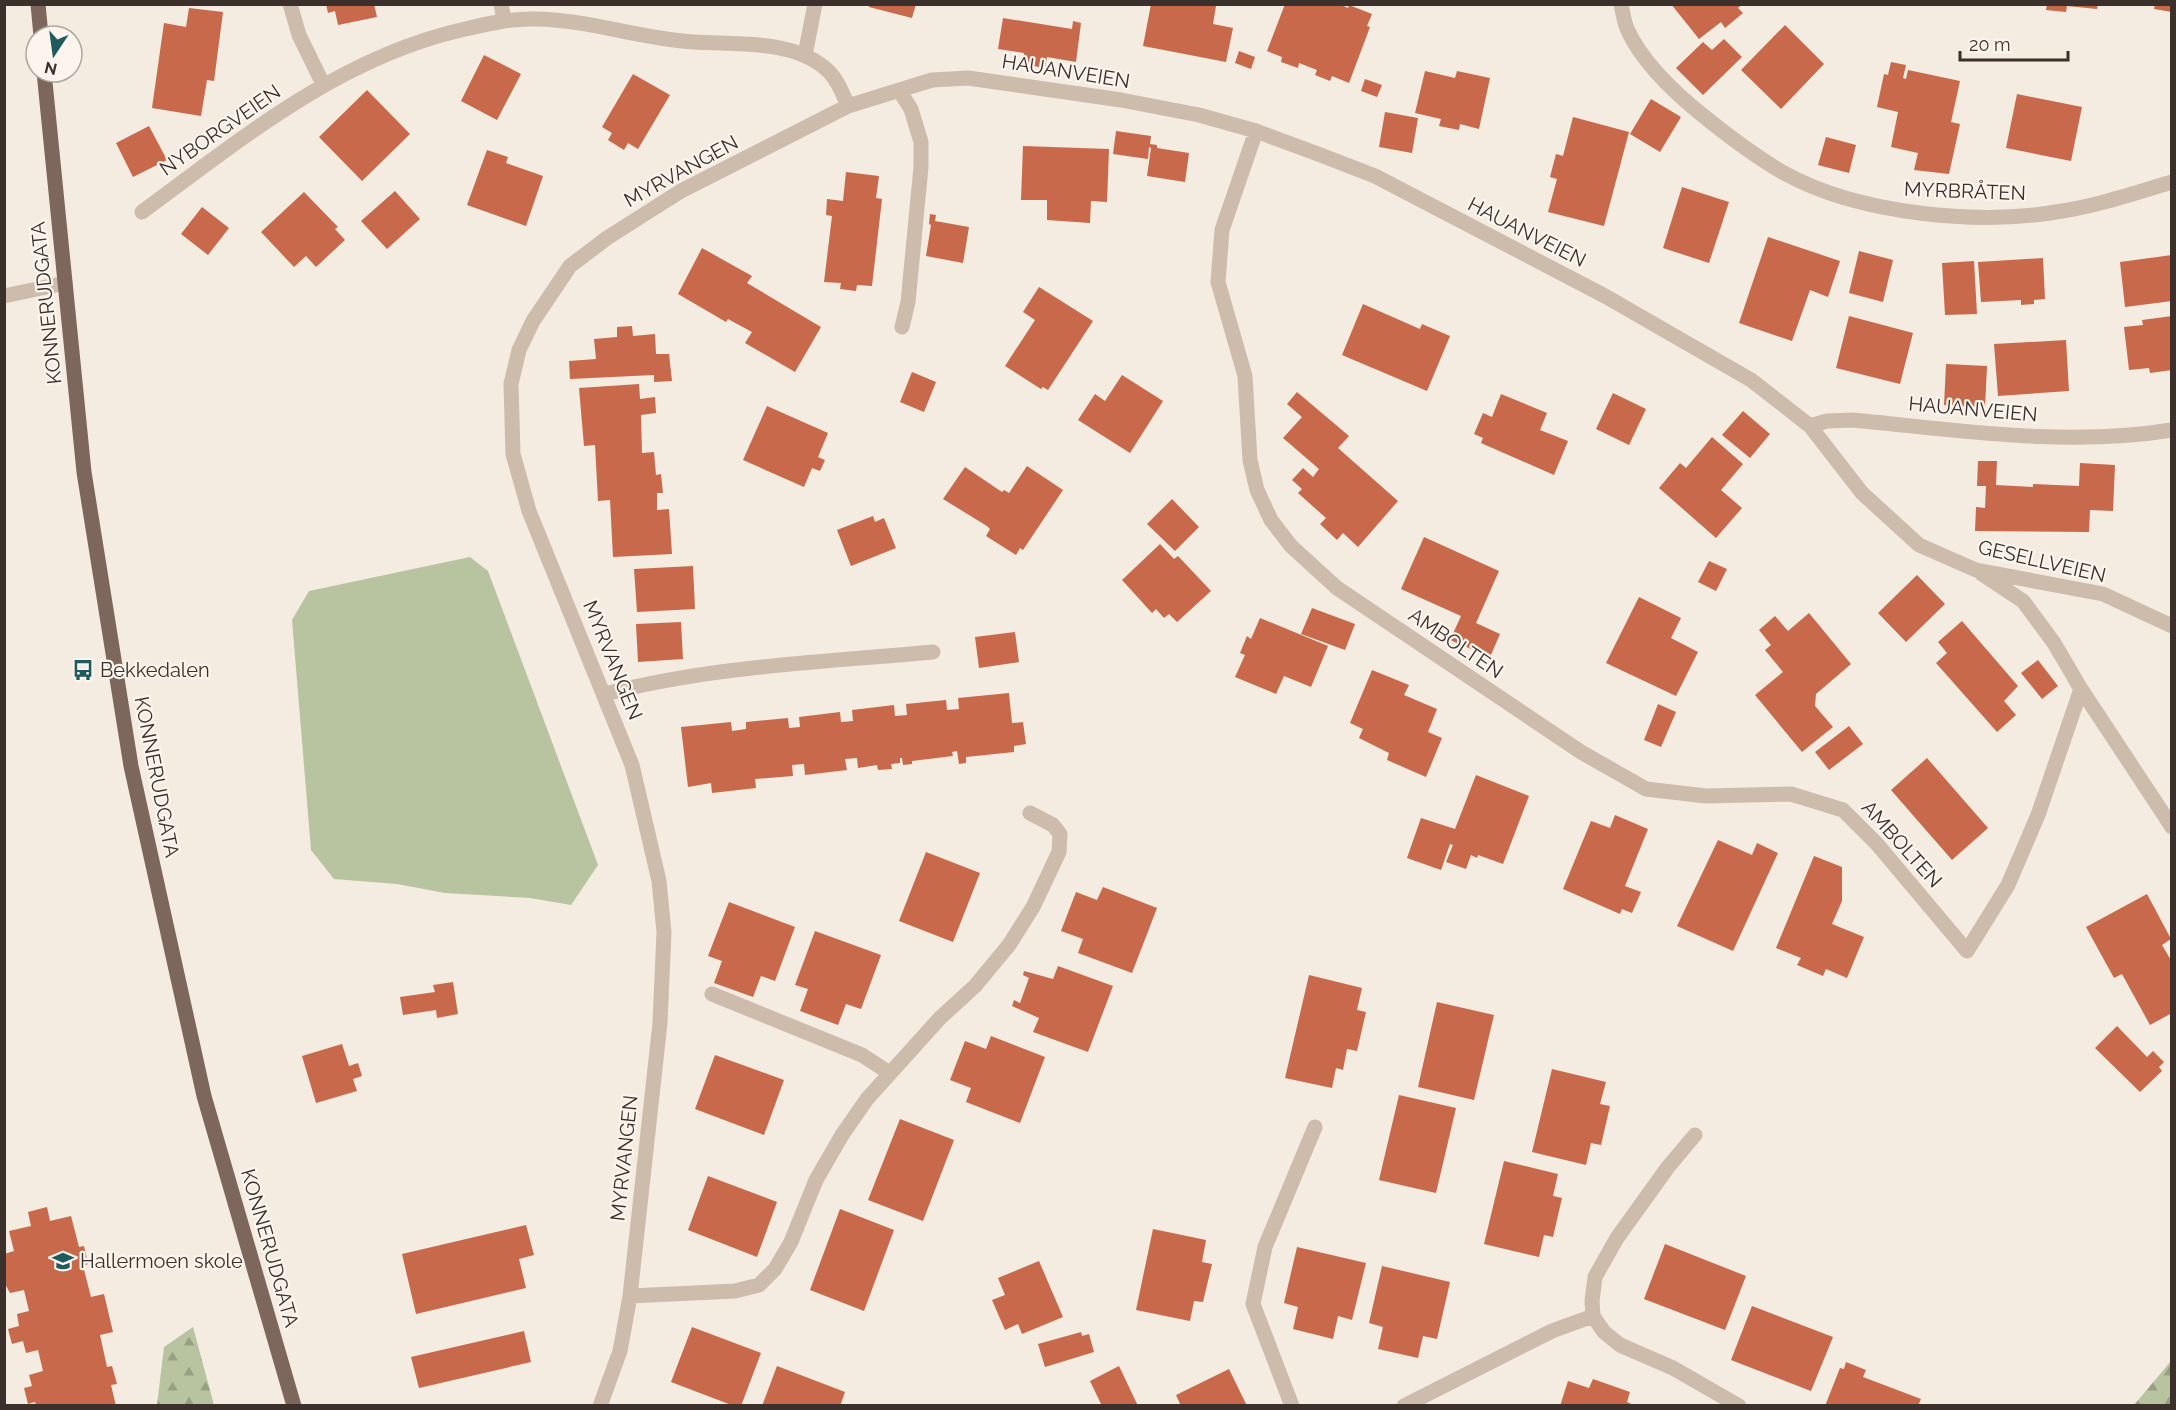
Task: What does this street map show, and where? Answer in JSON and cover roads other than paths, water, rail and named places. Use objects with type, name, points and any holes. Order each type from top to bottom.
[{"type":"main road","points":[[38,4],[40,24]]},
{"type":"main road","name":"KONNERUDGATA","points":[[45,84],[84,472],[131,766],[204,1096],[294,1406]]},
{"type":"street","points":[[290,4],[299,35],[324,84]]},
{"type":"street","points":[[805,55],[816,4]]},
{"type":"street","name":"MYRBRÅTEN","points":[[1621,4],[1627,30],[1638,47],[1683,99],[1742,147],[1785,174],[1828,193],[1911,213],[2010,216],[2060,212],[2113,201],[2172,182]]},
{"type":"street","name":"NYBORGVEIEN","points":[[142,212],[256,128],[324,84],[386,53],[502,12],[689,42],[776,48],[805,55],[825,68],[838,82],[848,106]]},
{"type":"street","name":"HAUANVEIEN","points":[[848,106],[932,80],[968,78],[1121,100],[1199,115],[1256,131],[1375,176],[1605,296],[1751,380],[1810,426],[1827,421],[1853,420],[2010,434],[2082,437],[2136,436],[2172,430]]},
{"type":"street","points":[[899,90],[911,109],[921,142],[921,167],[908,302],[902,327]]},
{"type":"street","name":"MYRVANGEN","points":[[600,1406],[620,1351],[630,1296],[660,1023],[664,932],[659,881],[649,829],[632,765],[530,511],[513,453],[511,384],[519,350],[547,297],[570,266],[607,238],[681,191],[848,106]]},
{"type":"street","name":"AMBOLTEN","points":[[1256,131],[1222,230],[1218,282],[1245,376],[1250,460],[1257,490],[1271,520],[1292,546],[1337,588],[1581,752],[1646,789],[1706,796],[1791,794],[1843,810],[1877,844],[1967,951],[2008,885],[2017,865],[2038,815],[2081,689]]},
{"type":"street","points":[[4,296],[65,283]]},
{"type":"street","name":"GESELLVEIEN","points":[[1810,426],[1862,493],[1919,545],[1976,570],[2103,594],[2172,626]]},
{"type":"street","points":[[1976,570],[2023,601],[2054,643],[2081,689],[2172,827]]},
{"type":"street","points":[[605,694],[644,684],[728,672],[933,652]]},
{"type":"street","points":[[630,1296],[701,1294],[759,1285],[775,1269],[791,1242],[816,1180],[842,1135],[888,1072],[975,986],[1009,945],[1033,907],[1059,852],[1060,834],[1053,825],[1030,813]]},
{"type":"street","points":[[712,994],[862,1055],[888,1072]]},
{"type":"street","points":[[1292,1406],[1253,1304],[1265,1247],[1315,1127]]},
{"type":"street","points":[[1695,1135],[1668,1167],[1617,1238],[1595,1278],[1593,1316],[1604,1332],[1620,1345],[1673,1368],[1739,1406]]},
{"type":"street","points":[[1404,1406],[1552,1331],[1593,1316]]},
{"type":"place","name":"Bekkedalen","points":[[83,670]]},
{"type":"place","name":"Hallermoen skole","points":[[63,1261]]}]
